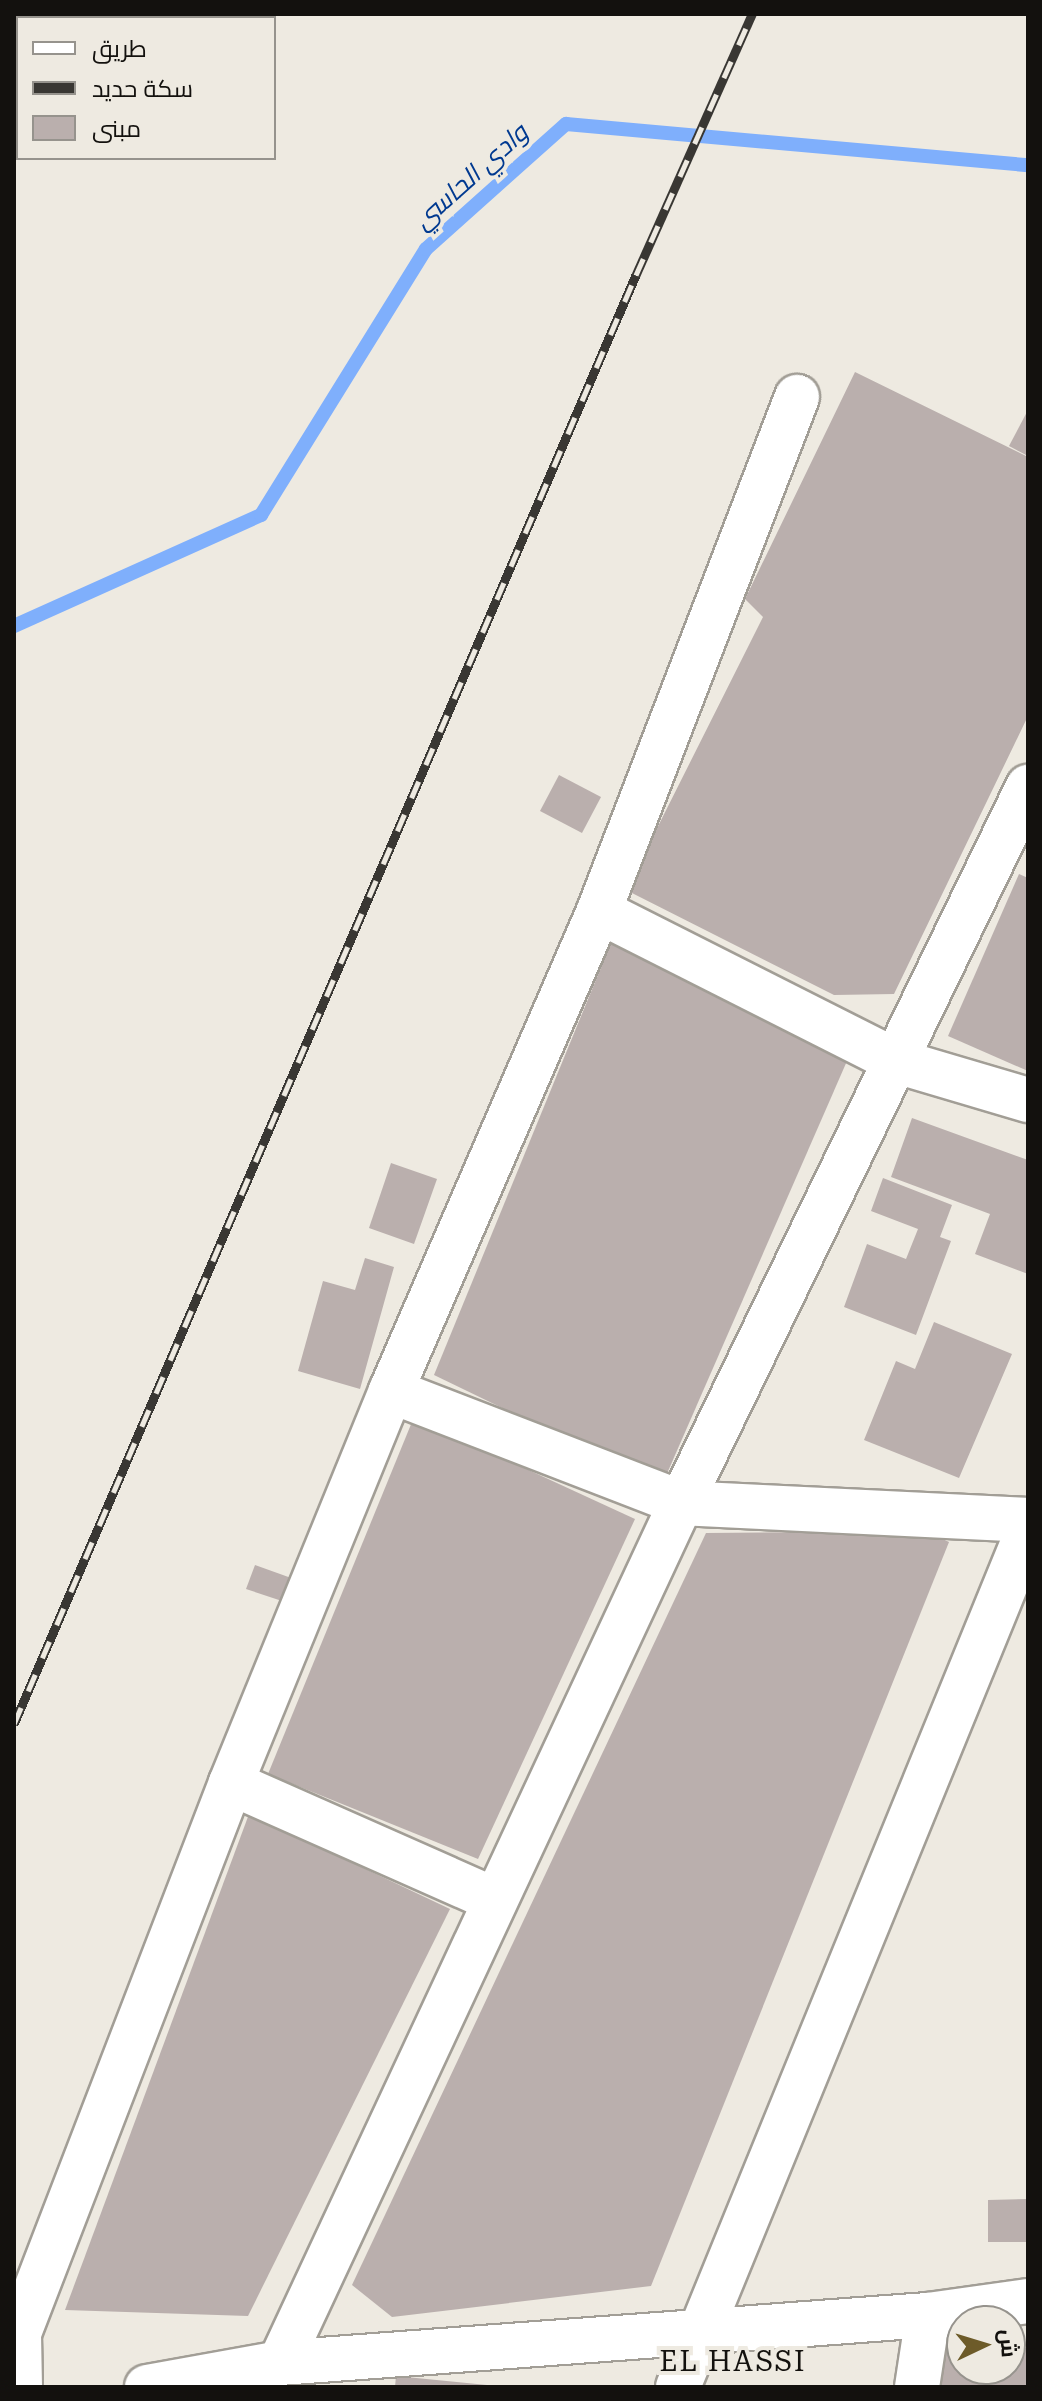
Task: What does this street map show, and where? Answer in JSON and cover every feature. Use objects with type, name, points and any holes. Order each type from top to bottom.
[{"type":"street","points":[[20,2387],[19,2333],[231,1783],[391,1391],[599,911],[797,397]]},
{"type":"street","points":[[280,2363],[681,1503],[1028,787]]},
{"type":"street","points":[[599,911],[896,1061],[1028,1100]]},
{"type":"street","points":[[391,1391],[681,1503],[1028,1520]]},
{"type":"street","points":[[678,2387],[697,2332],[1028,1530]]},
{"type":"street","points":[[231,1783],[495,1900]]},
{"type":"street","points":[[147,2387],[280,2363],[374,2372],[697,2332],[928,2315],[1028,2301]]},
{"type":"street","points":[[917,2387],[928,2315]]},
{"type":"building","points":[[855,372],[1028,457],[1028,716],[894,994],[834,995],[626,890],[763,617],[745,599]]},
{"type":"building","points":[[1028,410],[1028,456],[1009,446]]},
{"type":"building","points":[[559,775],[601,797],[582,833],[540,811]]},
{"type":"building","points":[[1019,874],[1028,878],[1028,1071],[948,1036]]},
{"type":"building","points":[[611,943],[847,1061],[662,1485],[434,1375]]},
{"type":"building","points":[[912,1118],[1028,1160],[1028,1274],[975,1254],[990,1214],[891,1177]]},
{"type":"building","points":[[391,1163],[437,1179],[414,1244],[369,1228]]},
{"type":"building","points":[[883,1178],[952,1205],[940,1237],[951,1241],[916,1335],[844,1307],[867,1244],[906,1259],[918,1229],[871,1211]]},
{"type":"building","points":[[365,1258],[394,1267],[360,1389],[298,1371],[323,1281],[355,1290]]},
{"type":"building","points":[[934,1322],[1012,1354],[959,1478],[864,1440],[896,1361],[915,1369]]},
{"type":"building","points":[[414,1417],[635,1519],[478,1859],[268,1774]]},
{"type":"building","points":[[926,1531],[949,1542],[651,2286],[392,2317],[352,2285],[706,1533]]},
{"type":"building","points":[[255,1565],[294,1579],[285,1602],[246,1589]]},
{"type":"building","points":[[249,1814],[450,1909],[248,2316],[65,2310]]},
{"type":"building","points":[[1028,2199],[1028,2242],[988,2242],[988,2200]]},
{"type":"building","points":[[934,2348],[946,2348],[946,2385],[1026,2385],[1028,2348],[1028,2387],[935,2387]]},
{"type":"building","points":[[396,2376],[487,2385],[487,2387],[395,2387]]},
{"type":"waterway","name":"وادي الحاسي","points":[[14,626],[261,515],[426,249],[566,124],[1028,165]]},
{"type":"railway","points":[[14,1724],[636,275],[752,14]]},
{"type":"district","name":"EL HASSI","points":[[733,2362]]}]
